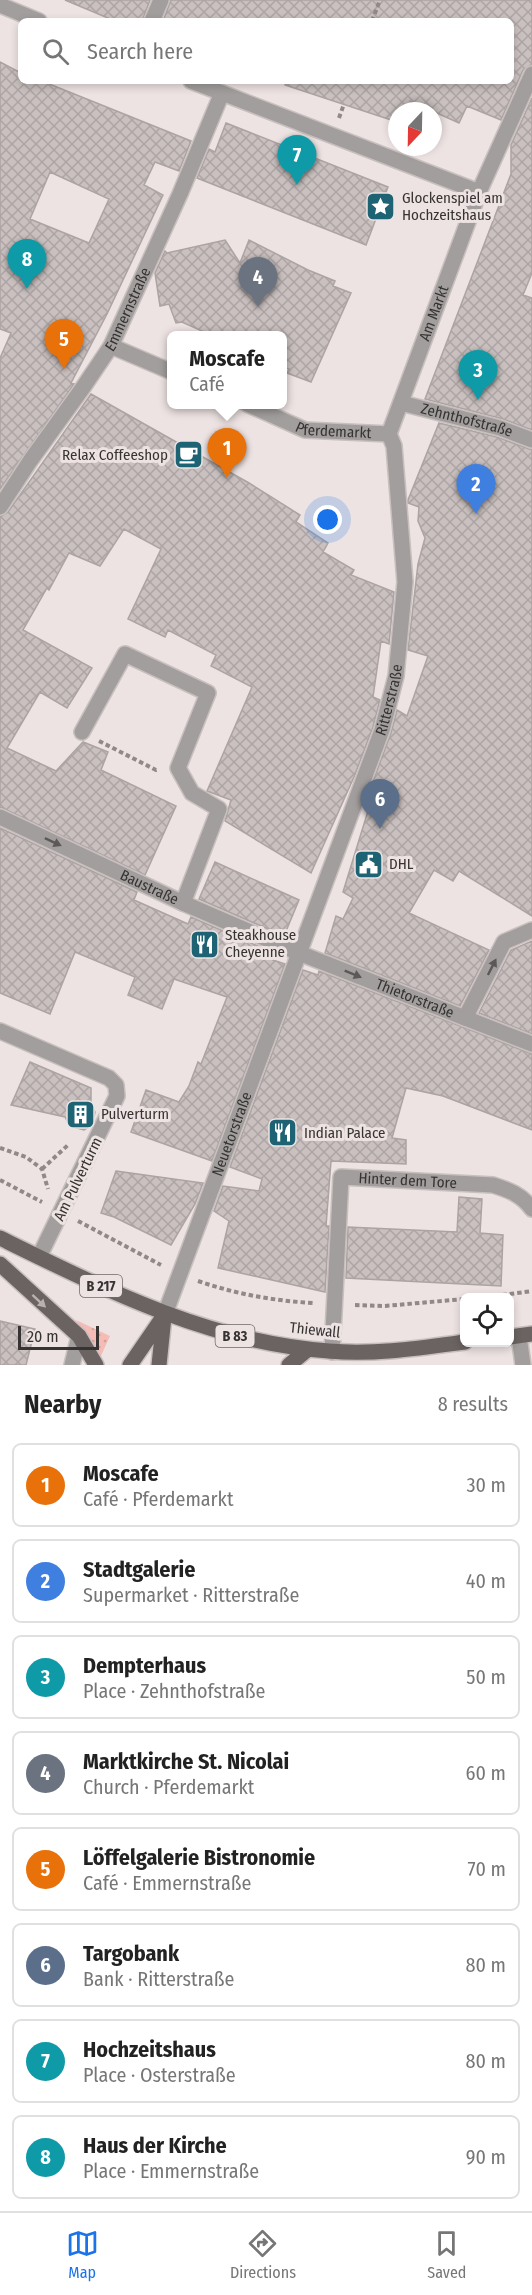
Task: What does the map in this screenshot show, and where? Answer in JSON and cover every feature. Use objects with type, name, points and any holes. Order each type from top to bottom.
[{"type":"main road","name":"B 217","points":[[0,1238],[165,1314]]},
{"type":"main road","points":[[0,1264],[79,1336],[96,1365]]},
{"type":"main road","name":"Thiewall","points":[[165,1314],[240,1337],[307,1350],[332,1352],[404,1350],[460,1343]]},
{"type":"main road","points":[[130,1365],[165,1314]]},
{"type":"main road","points":[[159,1365],[165,1314]]},
{"type":"main road","points":[[289,1365],[307,1350]]},
{"type":"street","points":[[153,18],[161,0]]},
{"type":"street","points":[[0,5],[32,18]]},
{"type":"street","name":"Am Markt","points":[[389,434],[479,192],[532,74]]},
{"type":"street","points":[[199,84],[479,192]]},
{"type":"street","name":"Emmernstraße","points":[[0,507],[30,460],[111,346],[184,185],[222,93]]},
{"type":"street","points":[[111,346],[167,370]]},
{"type":"street","name":"Zehnthofstraße","points":[[401,403],[500,428],[532,440]]},
{"type":"street","name":"Pferdemarkt","points":[[256,409],[305,430],[389,434]]},
{"type":"street","name":"Ritterstraße","points":[[299,953],[382,729],[396,676],[405,582],[394,446],[389,434]]},
{"type":"street","points":[[82,732],[125,654],[208,693],[178,768],[192,793],[219,809],[183,903]]},
{"type":"street","name":"Baustraße","points":[[0,818],[183,903],[299,953]]},
{"type":"street","points":[[465,1018],[504,942],[532,930]]},
{"type":"street","name":"Thietorstraße","points":[[299,953],[532,1044]]},
{"type":"street","name":"Neuetorstraße","points":[[165,1314],[299,953]]},
{"type":"street","name":"Am Pulverturm","points":[[0,1031],[109,1078],[116,1085],[117,1096],[58,1210],[39,1257]]},
{"type":"street","name":"Hinter dem Tore","points":[[332,1352],[341,1177],[493,1185],[516,1193],[526,1200],[532,1209]]},
{"type":"street","points":[[72,1365],[79,1336]]},
{"type":"street","points":[[520,1336],[523,1365]]},
{"type":"path","points":[[373,18],[380,0]]},
{"type":"path","points":[[82,732],[156,770],[178,768]]},
{"type":"path","points":[[0,1148],[26,1157],[42,1169],[58,1210]]},
{"type":"path","points":[[0,1180],[180,1275],[248,1296]]},
{"type":"path","points":[[514,1293],[532,1291]]},
{"type":"shaded area","points":[[76,1320],[110,1336],[100,1358],[88,1336]]},
{"type":"building","points":[[65,0],[150,0],[143,18],[108,18]]},
{"type":"building","points":[[171,0],[532,0],[532,64],[523,70],[501,120],[467,106],[459,123],[442,115],[442,102],[388,102],[388,119],[285,85],[514,84],[514,18],[164,18]]},
{"type":"building","points":[[0,62],[18,71],[18,84],[49,84],[191,141],[179,171],[155,162],[144,185],[163,195],[107,314],[71,383],[74,384],[0,489],[0,358],[11,333],[0,329]],"holes":[[[50,172],[109,199],[89,243],[30,219]]]},
{"type":"building","points":[[532,98],[532,273],[523,295],[532,298],[532,430],[503,419],[425,399],[511,174],[511,145]]},
{"type":"building","points":[[226,123],[388,187],[366,245],[197,178],[209,149],[215,152]]},
{"type":"building","points":[[225,240],[240,263],[249,240],[335,281],[333,286],[351,293],[311,382],[287,373],[289,369],[287,368],[287,331],[202,331],[182,322],[176,323],[169,304],[160,306],[155,273],[165,251],[167,253]]},
{"type":"building","points":[[91,394],[249,483],[300,515],[296,522],[328,543],[323,552],[354,570],[351,575],[394,592],[389,644],[381,641],[373,697],[380,700],[373,727],[354,777],[311,873],[225,821],[231,800],[207,791],[252,687],[211,666],[216,655],[168,630],[165,637],[128,619],[161,549],[124,529],[100,566],[69,553],[49,590],[47,588],[23,630],[92,668],[67,708],[40,692],[7,748],[56,771],[83,742],[108,752],[101,770],[176,806],[145,875],[0,807],[0,517],[8,512]]},
{"type":"building","points":[[439,423],[497,437],[532,450],[532,916],[459,871],[453,881],[434,870],[409,913],[489,950],[460,1006],[325,953],[336,916],[343,919],[353,898],[343,892],[376,785],[372,784],[397,710],[407,716],[428,656],[408,650],[418,564],[425,538],[418,521],[419,507],[408,503],[408,500]]},
{"type":"building","points":[[0,828],[137,892],[134,900],[188,924],[191,917],[276,954],[273,960],[285,964],[212,1161],[131,1132],[146,1090],[179,1102],[189,1086],[198,1062],[201,1064],[227,997],[174,979],[162,1009],[128,995],[135,977],[75,952],[50,1014],[0,993]]},
{"type":"building","points":[[215,862],[299,900],[284,936],[199,899]]},
{"type":"building","points":[[532,941],[532,1034],[479,1013],[511,950]]},
{"type":"building","points":[[303,970],[318,975],[319,971],[532,1054],[532,1130],[443,1096],[406,1088],[392,1138],[406,1140],[406,1164],[331,1161],[326,1226],[329,1226],[325,1292],[218,1268],[229,1221],[214,1211],[223,1186],[259,1191],[262,1179],[230,1167]]},
{"type":"building","points":[[30,1062],[91,1088],[91,1104],[95,1112],[92,1125],[84,1130],[70,1126],[65,1117],[11,1105]]},
{"type":"building","points":[[116,1171],[203,1183],[195,1204],[171,1245],[101,1213]]},
{"type":"building","points":[[459,1197],[482,1199],[480,1233],[503,1235],[501,1286],[346,1278],[348,1227],[457,1232]]},
{"type":"building","points":[[0,1321],[35,1329],[26,1365],[0,1365]]},
{"type":"place","name":"Hochzeitshaus","points":[[297,185]]},
{"type":"place","name":"Glockenspiel am Hochzeitshaus","points":[[381,207]]},
{"type":"place","name":"Haus der Kirche","points":[[27,289]]},
{"type":"place","name":"Marktkirche St. Nicolai","points":[[258,307]]},
{"type":"place","name":"Löffelgalerie Bistronomie","points":[[64,369]]},
{"type":"place","name":"Dempterhaus","points":[[478,400]]},
{"type":"place","name":"Relax Coffeeshop","points":[[189,455]]},
{"type":"place","name":"Moscafe","points":[[227,478]]},
{"type":"place","name":"Stadtgalerie","points":[[476,514]]},
{"type":"place","name":"Targobank","points":[[380,829]]},
{"type":"place","name":"DHL","points":[[368,864]]},
{"type":"place","name":"Steakhouse Cheyenne","points":[[204,944]]},
{"type":"place","name":"Pulverturm","points":[[80,1114]]},
{"type":"place","name":"Indian Palace","points":[[283,1133]]}]
